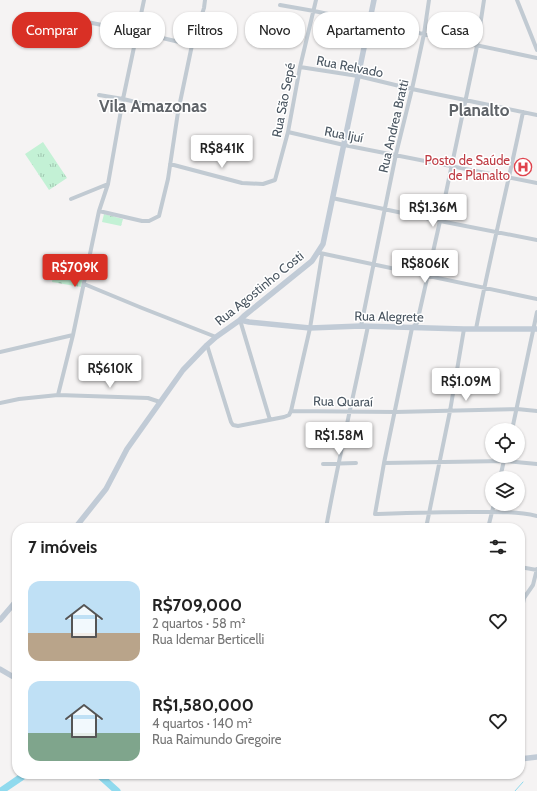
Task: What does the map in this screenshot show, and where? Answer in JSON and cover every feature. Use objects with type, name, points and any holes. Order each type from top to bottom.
[{"type":"street","points":[[141,12],[144,0]]},
{"type":"street","points":[[203,12],[205,0]]},
{"type":"street","name":"Rua São Sepé","points":[[170,164],[242,183],[263,184],[275,180],[288,132],[300,67],[316,0]]},
{"type":"street","name":"Rua Agostinho Costi","points":[[371,12],[374,0]]},
{"type":"street","name":"Rua Andrea Bratti","points":[[327,523],[350,411],[373,265],[396,154],[424,34],[429,0]]},
{"type":"street","points":[[482,12],[484,0]]},
{"type":"street","points":[[517,0],[537,50]]},
{"type":"street","points":[[280,5],[319,12]]},
{"type":"street","points":[[419,33],[427,35]]},
{"type":"street","points":[[483,47],[537,58]]},
{"type":"street","points":[[58,395],[73,335],[100,211],[108,184],[134,48]]},
{"type":"street","points":[[100,211],[142,222],[149,221],[159,216],[191,48]]},
{"type":"street","name":"Rua Agostinho Costi","points":[[79,523],[106,489],[127,449],[183,370],[216,337],[240,320],[320,253],[364,48]]},
{"type":"street","points":[[477,48],[417,323],[412,328],[375,514],[492,512],[537,516]]},
{"type":"street","name":"Rua Relvado","points":[[300,67],[358,76],[412,89],[537,115]]},
{"type":"street","points":[[99,95],[178,112]]},
{"type":"street","points":[[476,328],[523,112]]},
{"type":"street","name":"Rua Ijuí","points":[[288,132],[537,183]]},
{"type":"street","points":[[71,199],[108,184]]},
{"type":"street","points":[[332,198],[537,240]]},
{"type":"street","points":[[207,345],[231,422],[233,425],[238,426],[284,418],[289,415],[291,411],[310,328],[320,253],[537,299]]},
{"type":"street","points":[[84,284],[216,337]]},
{"type":"street","points":[[514,423],[535,329],[537,312]]},
{"type":"street","points":[[240,320],[270,420]]},
{"type":"street","name":"Rua Alegrete","points":[[240,320],[310,328],[364,326],[464,329],[535,329]]},
{"type":"street","points":[[427,523],[450,411],[464,329]]},
{"type":"street","points":[[0,352],[73,335]]},
{"type":"street","points":[[0,403],[19,399],[58,395],[148,398],[160,402]]},
{"type":"street","name":"Rua Quaraí","points":[[291,411],[395,412],[517,409],[537,411]]},
{"type":"street","points":[[384,463],[485,459]]},
{"type":"street","points":[[525,462],[537,464]]},
{"type":"street","points":[[323,464],[356,464]]},
{"type":"street","points":[[489,523],[492,512]]},
{"type":"street","points":[[525,568],[537,569],[533,586],[525,597]]},
{"type":"street","points":[[0,620],[12,606]]},
{"type":"street","points":[[0,669],[12,676]]},
{"type":"street","points":[[525,758],[537,757]]},
{"type":"green space","points":[[43,142],[67,178],[49,190],[25,154]]},
{"type":"green space","points":[[104,214],[123,219],[121,226],[102,222]]},
{"type":"green space","points":[[57,255],[86,261],[81,287],[52,282]]},
{"type":"waterway","points":[[1,791],[19,779]]},
{"type":"waterway","points":[[104,779],[117,791]]},
{"type":"waterway","points":[[515,791],[523,782]]},
{"type":"place","name":"Posto de Saúde de Planalto","points":[[523,167]]},
{"type":"district","name":"Vila Amazonas","points":[[153,106]]},
{"type":"district","name":"Planalto","points":[[479,110]]}]
